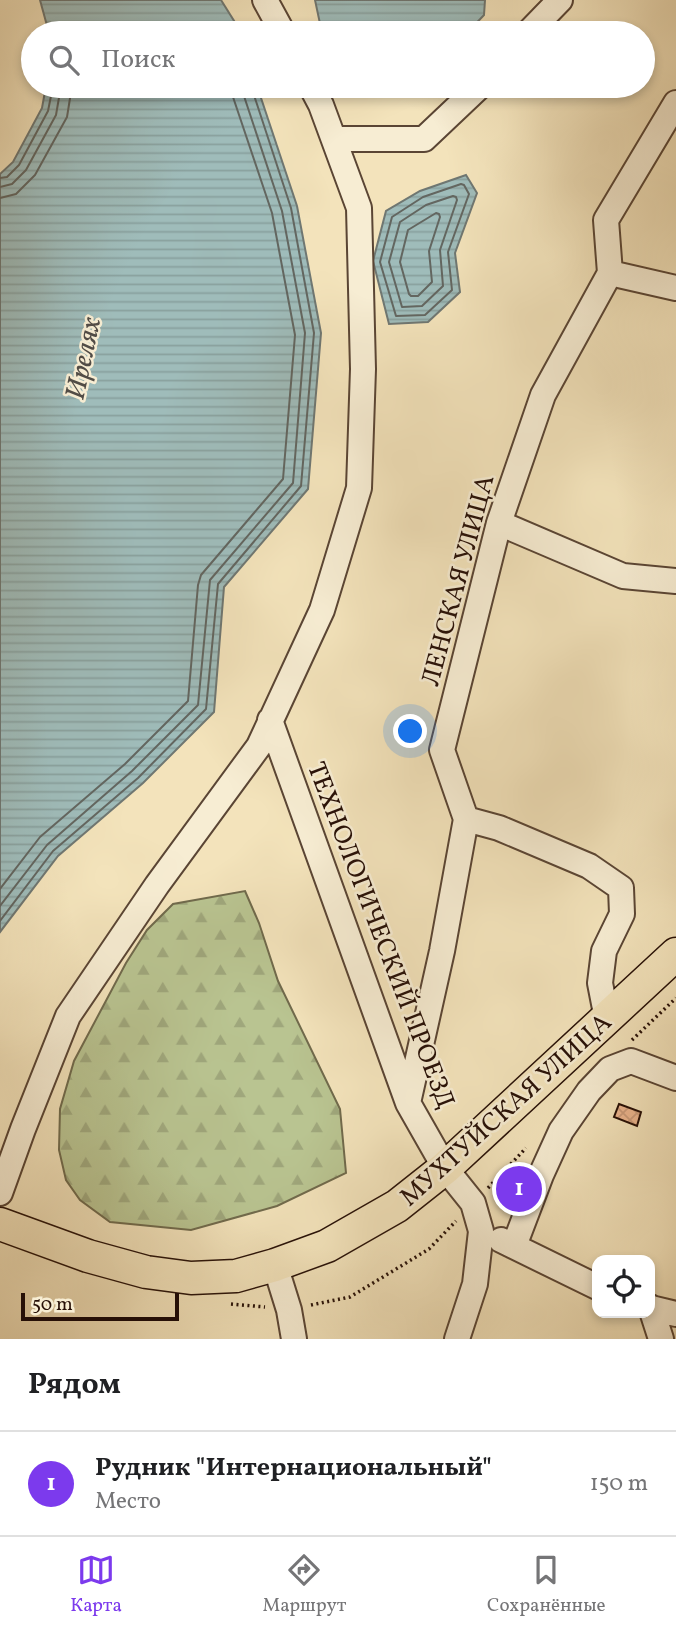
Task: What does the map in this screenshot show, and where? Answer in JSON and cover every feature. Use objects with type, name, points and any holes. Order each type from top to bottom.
[{"type":"main road","name":"МУХТУЙСКАЯ УЛИЦА","points":[[0,1224],[88,1256],[146,1272],[191,1278],[236,1276],[327,1246],[397,1206],[445,1168],[676,954]]},
{"type":"street","points":[[265,0],[276,21]]},
{"type":"street","points":[[540,21],[560,0]]},
{"type":"street","points":[[0,1193],[68,1016],[157,885],[259,746],[322,610],[359,488],[363,369],[359,208],[317,98]]},
{"type":"street","points":[[334,139],[424,139],[467,98]]},
{"type":"street","points":[[676,103],[606,220],[610,274],[676,288]]},
{"type":"street","name":"ЛЕНСКАЯ УЛИЦА","points":[[408,1103],[442,951],[466,819],[442,750],[499,523],[543,395],[610,274]]},
{"type":"street","points":[[499,523],[623,576],[676,581]]},
{"type":"street","name":"ТЕХНОЛОГИЧЕСКИЙ ПРОЕЗД","points":[[271,720],[408,1103],[445,1168],[473,1203],[481,1231]]},
{"type":"street","points":[[466,819],[520,836],[589,866],[621,888],[621,914],[604,951],[600,984],[607,1019]]},
{"type":"street","points":[[514,1246],[561,1131],[589,1091],[610,1069],[631,1061],[676,1078]]},
{"type":"street","points":[[457,1339],[475,1284],[481,1231],[592,1285]]},
{"type":"street","points":[[275,1265],[289,1310],[294,1339]]},
{"type":"street","points":[[655,1308],[676,1314]]},
{"type":"street","points":[[654,1318],[661,1339]]},
{"type":"green space","points":[[245,891],[259,923],[278,981],[340,1109],[346,1173],[277,1206],[191,1230],[110,1222],[80,1200],[66,1180],[59,1150],[60,1109],[74,1061],[126,963],[147,930],[173,904]]},
{"type":"water","points":[[40,0],[221,0],[234,21],[46,21]]},
{"type":"water","points":[[315,0],[485,0],[484,15],[478,21],[319,21]]},
{"type":"water","name":"Ирелях","points":[[44,98],[261,98],[297,206],[321,333],[308,489],[224,587],[214,712],[143,783],[58,856],[0,932],[0,174],[13,162],[42,108]]},
{"type":"water","points":[[466,175],[477,193],[455,253],[460,292],[428,322],[389,324],[373,261],[386,211],[420,191]]},
{"type":"building","points":[[619,1104],[641,1112],[637,1126],[614,1117]]},
{"type":"place","name":"Рудник \"Интернациональный\"","points":[[519,1189]]}]
